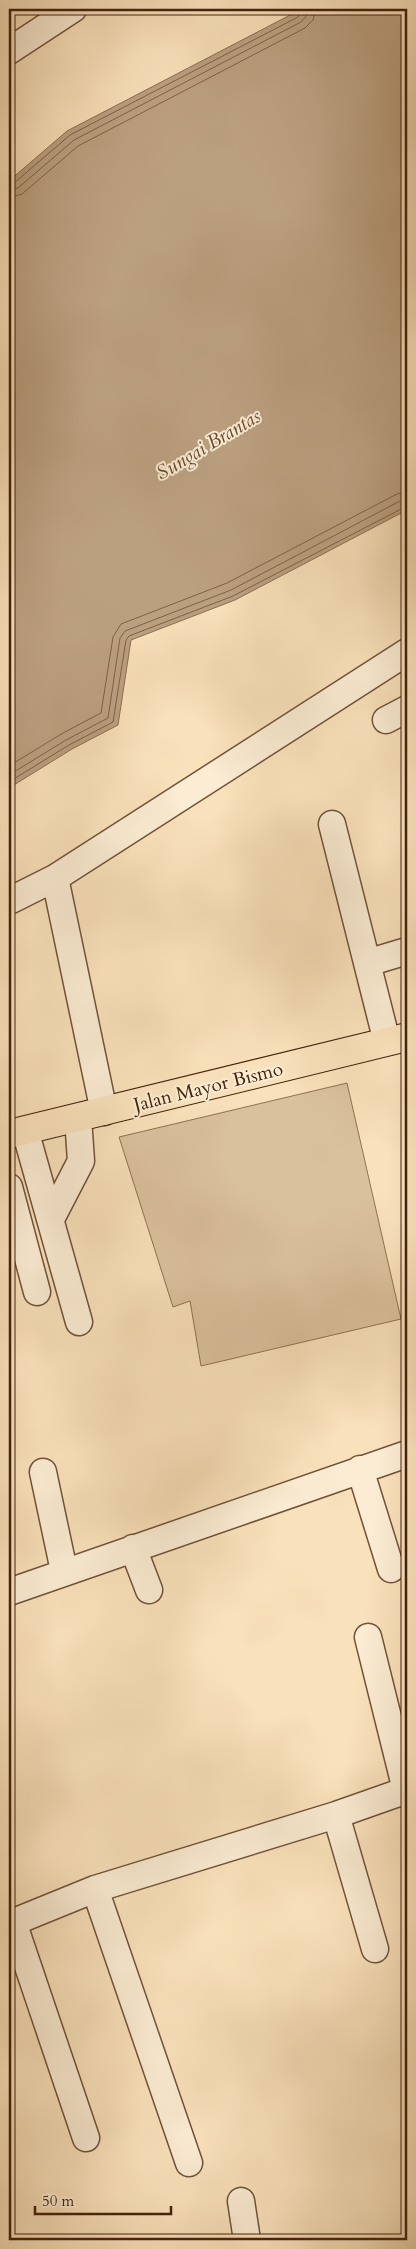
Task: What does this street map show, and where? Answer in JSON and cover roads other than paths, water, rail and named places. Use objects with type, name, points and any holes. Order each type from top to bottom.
[{"type":"main road","name":"Jalan Mayor Bismo","points":[[17,1132],[397,1040]]},
{"type":"street","points":[[9,51],[72,9]]},
{"type":"street","points":[[9,901],[55,878],[407,652]]},
{"type":"street","points":[[332,824],[367,963],[397,1040]]},
{"type":"street","points":[[51,1219],[81,1161],[91,1115],[55,878]]},
{"type":"street","points":[[367,963],[407,951]]},
{"type":"street","points":[[17,1132],[51,1219],[80,1322]]},
{"type":"street","points":[[9,1186],[37,1292]]},
{"type":"street","points":[[9,1592],[64,1571],[407,1454]]},
{"type":"street","points":[[360,1470],[392,1569]]},
{"type":"street","points":[[43,1472],[64,1571]]},
{"type":"street","points":[[133,1548],[149,1590]]},
{"type":"street","points":[[86,2138],[11,1923],[95,1889],[407,1791],[368,1636]]},
{"type":"street","points":[[336,1814],[376,1949]]},
{"type":"street","points":[[95,1889],[189,2163]]},
{"type":"street","points":[[241,2201],[247,2240]]},
{"type":"water","name":"Sungai Brantas","points":[[299,9],[407,9],[407,510],[235,600],[131,640],[118,725],[72,749],[9,788],[9,181],[67,131]]}]
